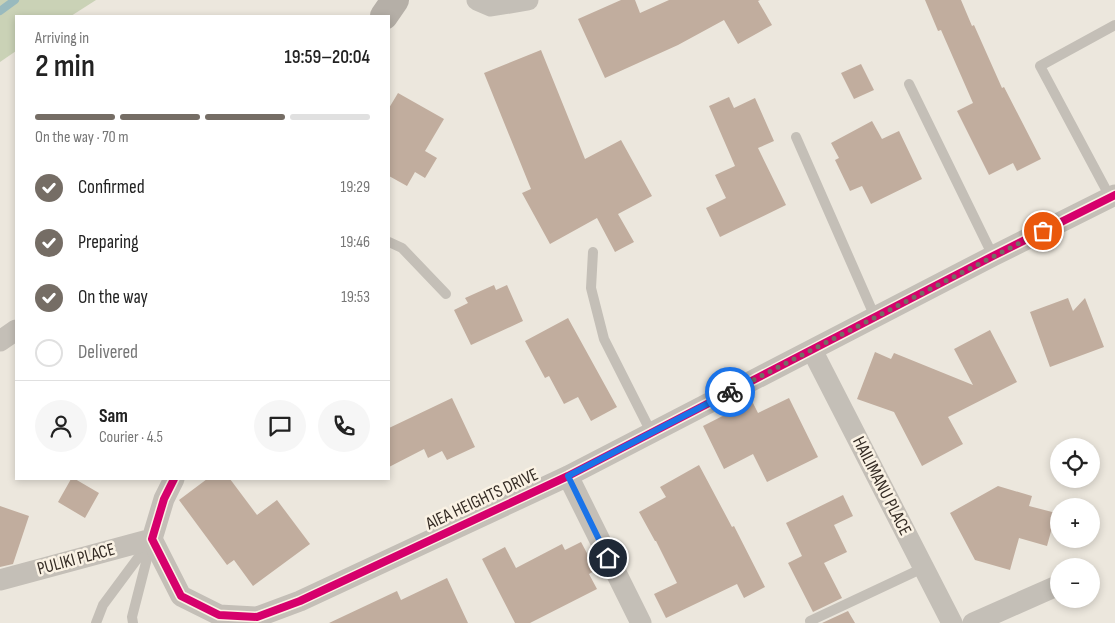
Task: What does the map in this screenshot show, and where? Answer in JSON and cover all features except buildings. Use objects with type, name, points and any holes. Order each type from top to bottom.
[{"type":"street","points":[[385,15],[395,0]]},
{"type":"street","points":[[477,0],[491,6],[528,0]]},
{"type":"street","name":"AIEA HEIGHTS DRIVE","points":[[152,539],[181,596],[219,615],[256,620],[568,476],[1112,196]]},
{"type":"street","points":[[0,341],[15,331]]},
{"type":"street","name":"HAILIMANU PLACE","points":[[812,350],[952,623]]},
{"type":"street","points":[[568,476],[641,623]]},
{"type":"street","points":[[152,539],[164,499],[174,480]]},
{"type":"street","name":"PULIKI PLACE","points":[[0,580],[152,539]]},
{"type":"street","points":[[973,623],[1050,589]]},
{"type":"lane","points":[[1112,196],[1040,66],[1115,25]]},
{"type":"lane","points":[[909,84],[993,256]]},
{"type":"lane","points":[[796,137],[875,317]]},
{"type":"lane","points":[[390,242],[402,248],[446,294]]},
{"type":"lane","points":[[593,252],[591,288],[604,339],[651,432]]},
{"type":"lane","points":[[96,623],[103,605],[152,539]]},
{"type":"lane","points":[[133,623],[132,617],[152,539]]},
{"type":"lane","points":[[810,621],[924,568]]},
{"type":"green space","points":[[0,0],[96,0],[73,15],[15,15],[15,52],[0,62]]},
{"type":"waterway","points":[[0,11],[15,0]]},
{"type":"cycle path","points":[[174,480],[164,499],[152,539],[181,596],[219,615],[257,617],[300,601],[568,476],[1115,195]]},
{"type":"way so far","points":[[730,392],[1043,231]]},
{"type":"route","points":[[608,558],[568,476],[730,392]]}]
